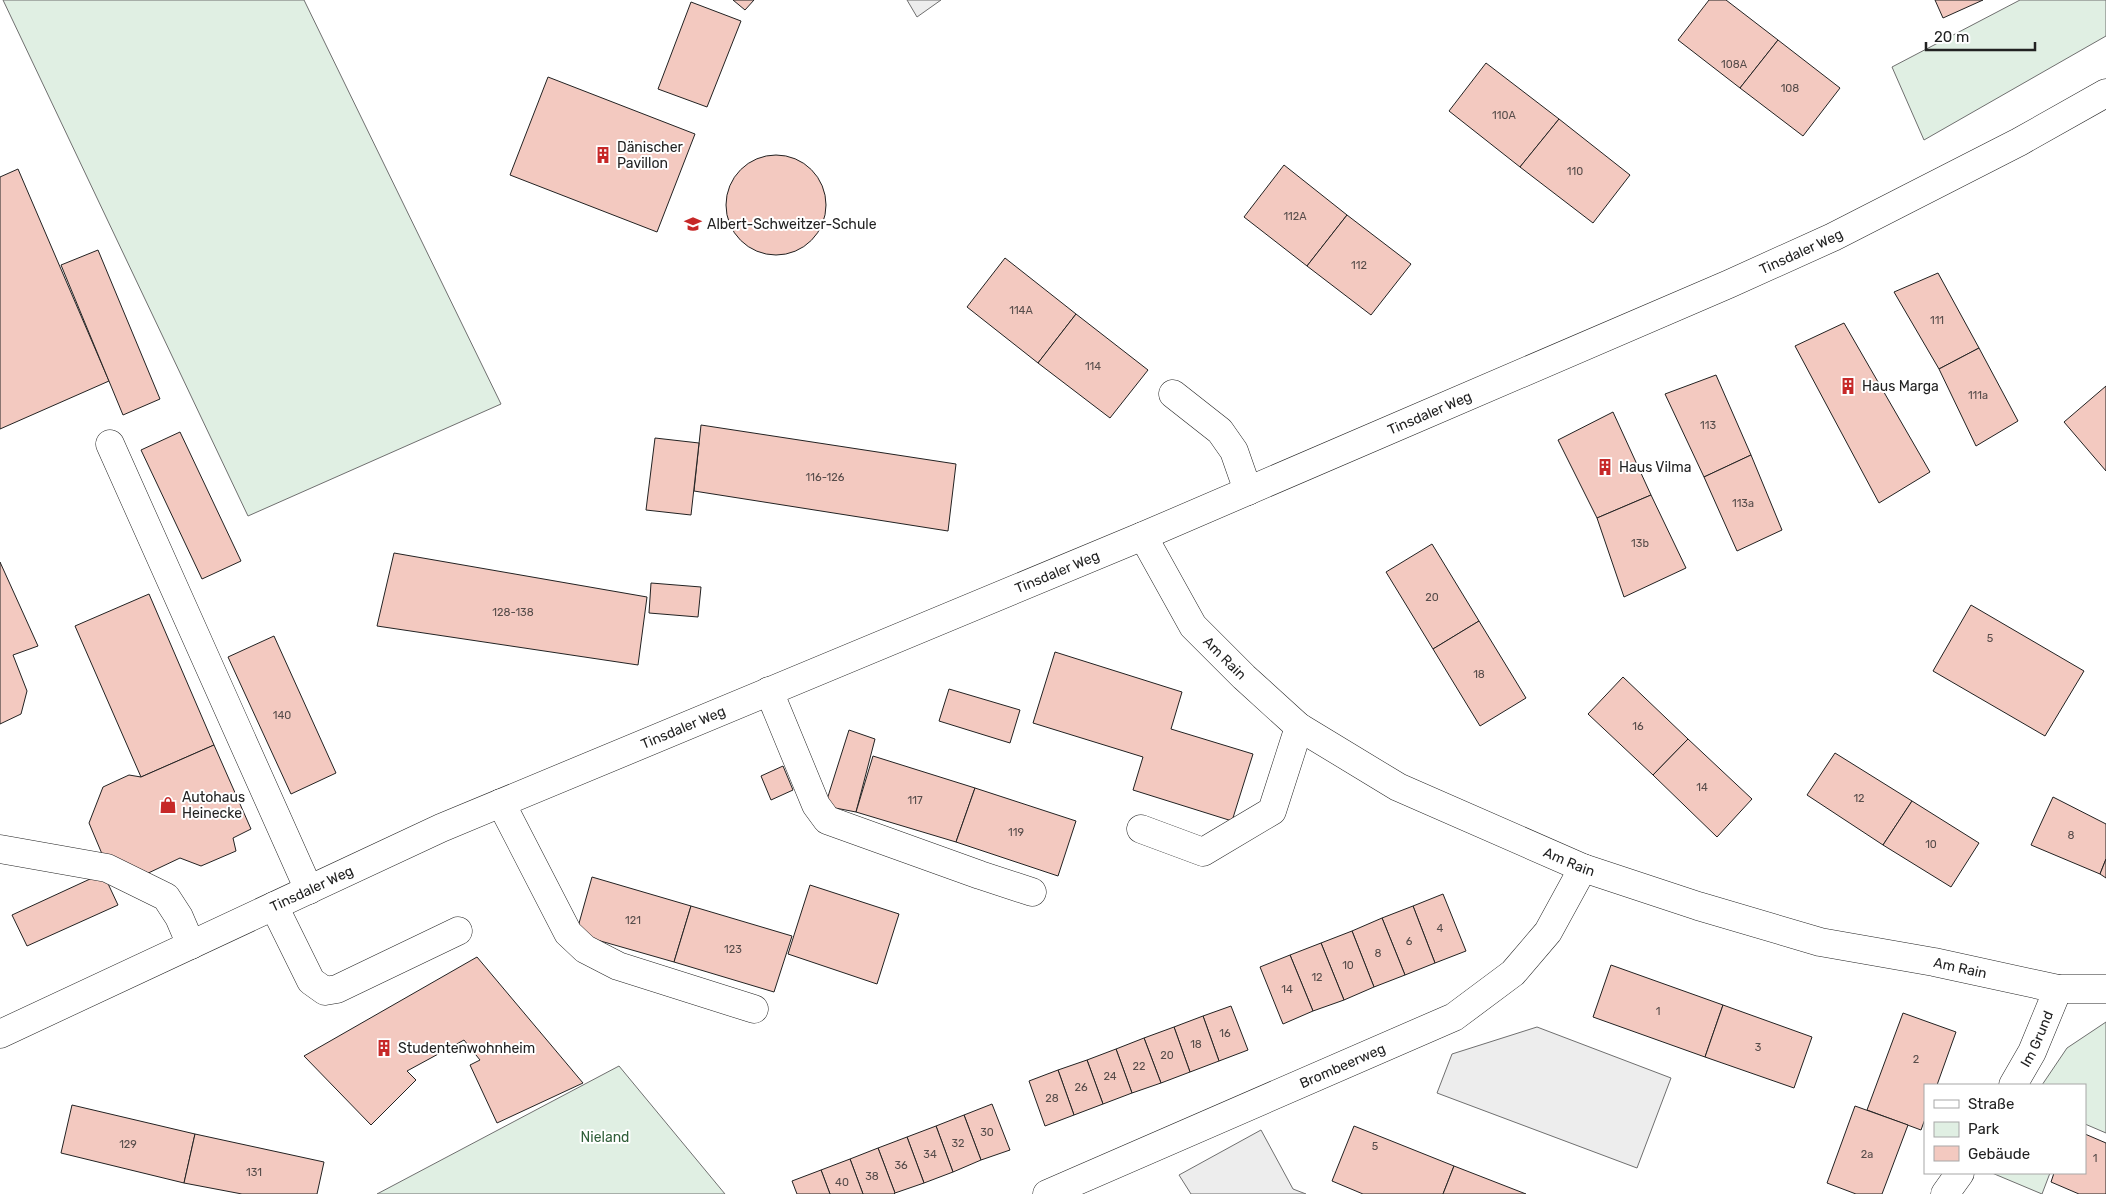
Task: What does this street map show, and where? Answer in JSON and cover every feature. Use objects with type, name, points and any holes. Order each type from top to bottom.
[{"type":"street","name":"Tinsdaler Weg","points":[[0,1034],[274,906],[501,803],[1143,536],[1833,237],[2019,142],[2106,93]]},
{"type":"street","points":[[1174,394],[1220,431],[1234,451],[1248,491]]},
{"type":"street","points":[[110,444],[309,890]]},
{"type":"street","name":"Am Rain","points":[[1143,536],[1194,626],[1244,677],[1300,727],[1398,787],[1583,868],[1698,906],[1820,942],[1934,962],[2058,989],[2106,989]]},
{"type":"street","points":[[769,691],[816,804],[827,820],[1032,892]]},
{"type":"street","points":[[1141,829],[1203,852],[1272,811],[1300,727]]},
{"type":"street","points":[[501,803],[568,933],[585,949],[618,966],[754,1009]]},
{"type":"street","points":[[0,849],[107,868],[166,897],[179,917],[191,945]]},
{"type":"street","name":"Brombeerweg","points":[[1047,1194],[1454,1017],[1514,973],[1548,932],[1583,868]]},
{"type":"street","points":[[274,906],[311,981],[325,991],[337,989],[458,931]]},
{"type":"street","name":"Im Grund","points":[[2013,1084],[2032,1052],[2058,989]]},
{"type":"street","points":[[1945,1194],[1959,1174]]},
{"type":"green space","points":[[3,0],[304,0],[501,404],[248,516]]},
{"type":"green space","points":[[2020,0],[2106,0],[2106,36],[1924,140],[1892,67]]},
{"type":"green space","points":[[2106,1022],[2106,1133],[2086,1124],[2086,1084],[2043,1084],[2067,1048]]},
{"type":"green space","name":"Nieland","points":[[619,1066],[725,1194],[377,1194]]},
{"type":"green space","points":[[1994,1174],[2050,1174],[2042,1194]]},
{"type":"shaded area","points":[[907,0],[941,0],[917,17]]},
{"type":"shaded area","points":[[1537,1027],[1671,1078],[1637,1168],[1437,1093],[1452,1054]]},
{"type":"shaded area","points":[[1261,1130],[1293,1189],[1306,1194],[1191,1194],[1179,1175]]},
{"type":"building","points":[[733,0],[754,0],[745,10]]},
{"type":"building","points":[[1709,0],[1726,0],[1778,40],[1740,88],[1678,40]]},
{"type":"building","points":[[1935,0],[1983,0],[1943,18]]},
{"type":"building","points":[[691,2],[741,21],[707,107],[658,89]]},
{"type":"building","points":[[1778,40],[1840,88],[1803,136],[1740,88]]},
{"type":"building","points":[[1486,63],[1559,119],[1520,167],[1449,111]]},
{"type":"building","name":"Dänischer Pavillon","points":[[548,77],[695,134],[657,232],[510,175]]},
{"type":"building","points":[[1559,119],[1630,175],[1593,223],[1520,167]]},
{"type":"building","points":[[776,155],[795,159],[811,170],[822,186],[826,205],[822,224],[811,240],[795,251],[776,255],[757,251],[741,240],[730,224],[726,205],[730,186],[741,170],[757,159]]},
{"type":"building","points":[[1284,165],[1347,215],[1307,266],[1244,217]]},
{"type":"building","points":[[18,169],[109,381],[0,429],[0,177]]},
{"type":"building","points":[[1347,215],[1411,264],[1371,315],[1307,266]]},
{"type":"building","points":[[98,250],[160,399],[123,415],[61,265]]},
{"type":"building","points":[[1005,258],[1076,314],[1038,363],[967,307]]},
{"type":"building","points":[[1938,273],[1979,348],[1939,369],[1894,292]]},
{"type":"building","points":[[1076,314],[1148,370],[1110,418],[1038,363]]},
{"type":"building","name":"Haus Marga","points":[[1844,323],[1930,472],[1879,503],[1795,346]]},
{"type":"building","points":[[1979,348],[2018,421],[1976,446],[1939,369]]},
{"type":"building","points":[[1716,375],[1751,455],[1704,477],[1665,394]]},
{"type":"building","points":[[2106,386],[2106,471],[2064,422]]},
{"type":"building","name":"Haus Vilma","points":[[1613,412],[1651,495],[1597,518],[1558,440]]},
{"type":"building","points":[[701,425],[956,464],[948,531],[694,491]]},
{"type":"building","points":[[180,432],[241,561],[202,579],[141,450]]},
{"type":"building","points":[[655,438],[699,443],[691,515],[646,510]]},
{"type":"building","points":[[1751,455],[1782,530],[1737,551],[1704,477]]},
{"type":"building","points":[[1651,495],[1686,568],[1624,597],[1597,518]]},
{"type":"building","points":[[1432,544],[1479,621],[1433,649],[1386,572]]},
{"type":"building","points":[[394,553],[647,597],[638,665],[377,626]]},
{"type":"building","points":[[0,562],[38,646],[13,655],[27,691],[21,714],[0,724]]},
{"type":"building","points":[[651,583],[701,587],[698,617],[649,613]]},
{"type":"building","points":[[149,594],[214,745],[141,777],[75,626]]},
{"type":"building","points":[[1971,605],[2084,671],[2045,736],[1933,671]]},
{"type":"building","points":[[1479,621],[1526,698],[1480,726],[1433,649]]},
{"type":"building","points":[[274,636],[336,773],[291,794],[228,657]]},
{"type":"building","points":[[1055,652],[1182,692],[1171,729],[1253,754],[1232,821],[1133,790],[1143,757],[1033,723]]},
{"type":"building","points":[[1623,677],[1688,739],[1653,775],[1588,714]]},
{"type":"building","points":[[949,689],[1020,710],[1010,743],[939,721]]},
{"type":"building","points":[[849,730],[875,739],[856,812],[825,806]]},
{"type":"building","points":[[1688,739],[1752,799],[1717,837],[1653,775]]},
{"type":"building","name":"Autohaus Heinecke","points":[[214,745],[251,829],[233,838],[236,851],[201,866],[180,858],[142,876],[105,861],[89,823],[103,787],[129,775],[141,777]]},
{"type":"building","points":[[1835,753],[1912,801],[1883,845],[1807,795]]},
{"type":"building","points":[[873,756],[975,788],[956,842],[856,812]]},
{"type":"building","points":[[783,766],[793,790],[771,800],[761,776]]},
{"type":"building","points":[[975,788],[1076,821],[1058,876],[956,842]]},
{"type":"building","points":[[2053,797],[2106,824],[2106,859],[2100,874],[2031,845]]},
{"type":"building","points":[[1912,801],[1979,843],[1951,887],[1883,845]]},
{"type":"building","points":[[2106,859],[2106,878],[2100,874]]},
{"type":"building","points":[[103,873],[118,905],[27,946],[12,915]]},
{"type":"building","points":[[592,877],[691,906],[674,962],[576,934]]},
{"type":"building","points":[[810,885],[899,914],[877,984],[788,954]]},
{"type":"building","points":[[1443,894],[1466,951],[1435,963],[1413,906]]},
{"type":"building","points":[[691,906],[792,936],[774,992],[674,962]]},
{"type":"building","points":[[1413,906],[1435,963],[1405,975],[1382,918]]},
{"type":"building","points":[[1382,918],[1405,975],[1374,987],[1352,931]]},
{"type":"building","points":[[1352,931],[1374,987],[1344,1000],[1321,943]]},
{"type":"building","points":[[1321,943],[1344,1000],[1313,1011],[1290,955]]},
{"type":"building","points":[[1290,955],[1313,1011],[1283,1024],[1260,967]]},
{"type":"building","name":"Studentenwohnheim","points":[[477,957],[583,1083],[497,1123],[470,1065],[480,1060],[464,1040],[407,1071],[416,1080],[371,1125],[304,1056]]},
{"type":"building","points":[[1611,965],[1723,1005],[1705,1057],[1593,1017]]},
{"type":"building","points":[[1723,1005],[1812,1037],[1794,1088],[1705,1057]]},
{"type":"building","points":[[1231,1006],[1248,1050],[1219,1061],[1203,1016]]},
{"type":"building","points":[[1903,1013],[1956,1032],[1937,1084],[1924,1084],[1924,1122],[1921,1130],[1867,1110]]},
{"type":"building","points":[[1203,1016],[1219,1061],[1190,1072],[1174,1027]]},
{"type":"building","points":[[1174,1027],[1190,1072],[1161,1083],[1144,1038]]},
{"type":"building","points":[[1144,1038],[1161,1083],[1132,1093],[1116,1049]]},
{"type":"building","points":[[1116,1049],[1132,1093],[1103,1104],[1087,1060]]},
{"type":"building","points":[[1087,1060],[1103,1104],[1074,1115],[1058,1070]]},
{"type":"building","points":[[1058,1070],[1074,1115],[1045,1126],[1029,1081]]},
{"type":"building","points":[[992,1104],[1010,1150],[981,1160],[964,1115]]},
{"type":"building","points":[[72,1105],[195,1134],[184,1183],[61,1153]]},
{"type":"building","points":[[1855,1106],[1908,1125],[1882,1194],[1856,1194],[1827,1183]]},
{"type":"building","points":[[964,1115],[981,1160],[953,1172],[936,1126]]},
{"type":"building","points":[[936,1126],[953,1172],[924,1183],[907,1137]]},
{"type":"building","points":[[1354,1126],[1454,1166],[1443,1194],[1363,1194],[1332,1181]]},
{"type":"building","points":[[195,1134],[324,1162],[317,1194],[242,1194],[184,1183]]},
{"type":"building","points":[[2086,1134],[2106,1143],[2106,1194],[2079,1194],[2051,1182],[2054,1174],[2086,1174]]},
{"type":"building","points":[[907,1137],[924,1183],[895,1193],[878,1148]]},
{"type":"building","points":[[878,1148],[894,1194],[863,1194],[850,1159]]},
{"type":"building","points":[[850,1159],[863,1194],[830,1194],[821,1170]]},
{"type":"building","points":[[1454,1166],[1526,1194],[1443,1194]]},
{"type":"building","points":[[821,1170],[830,1194],[797,1194],[792,1181]]},
{"type":"place","name":"Dänischer Pavillon","points":[[603,155]]},
{"type":"place","name":"Albert-Schweitzer-Schule","points":[[693,224]]},
{"type":"place","name":"Haus Marga","points":[[1848,386]]},
{"type":"place","name":"Haus Vilma","points":[[1605,467]]},
{"type":"place","name":"Autohaus Heinecke","points":[[168,805]]},
{"type":"place","name":"Studentenwohnheim","points":[[384,1048]]}]
